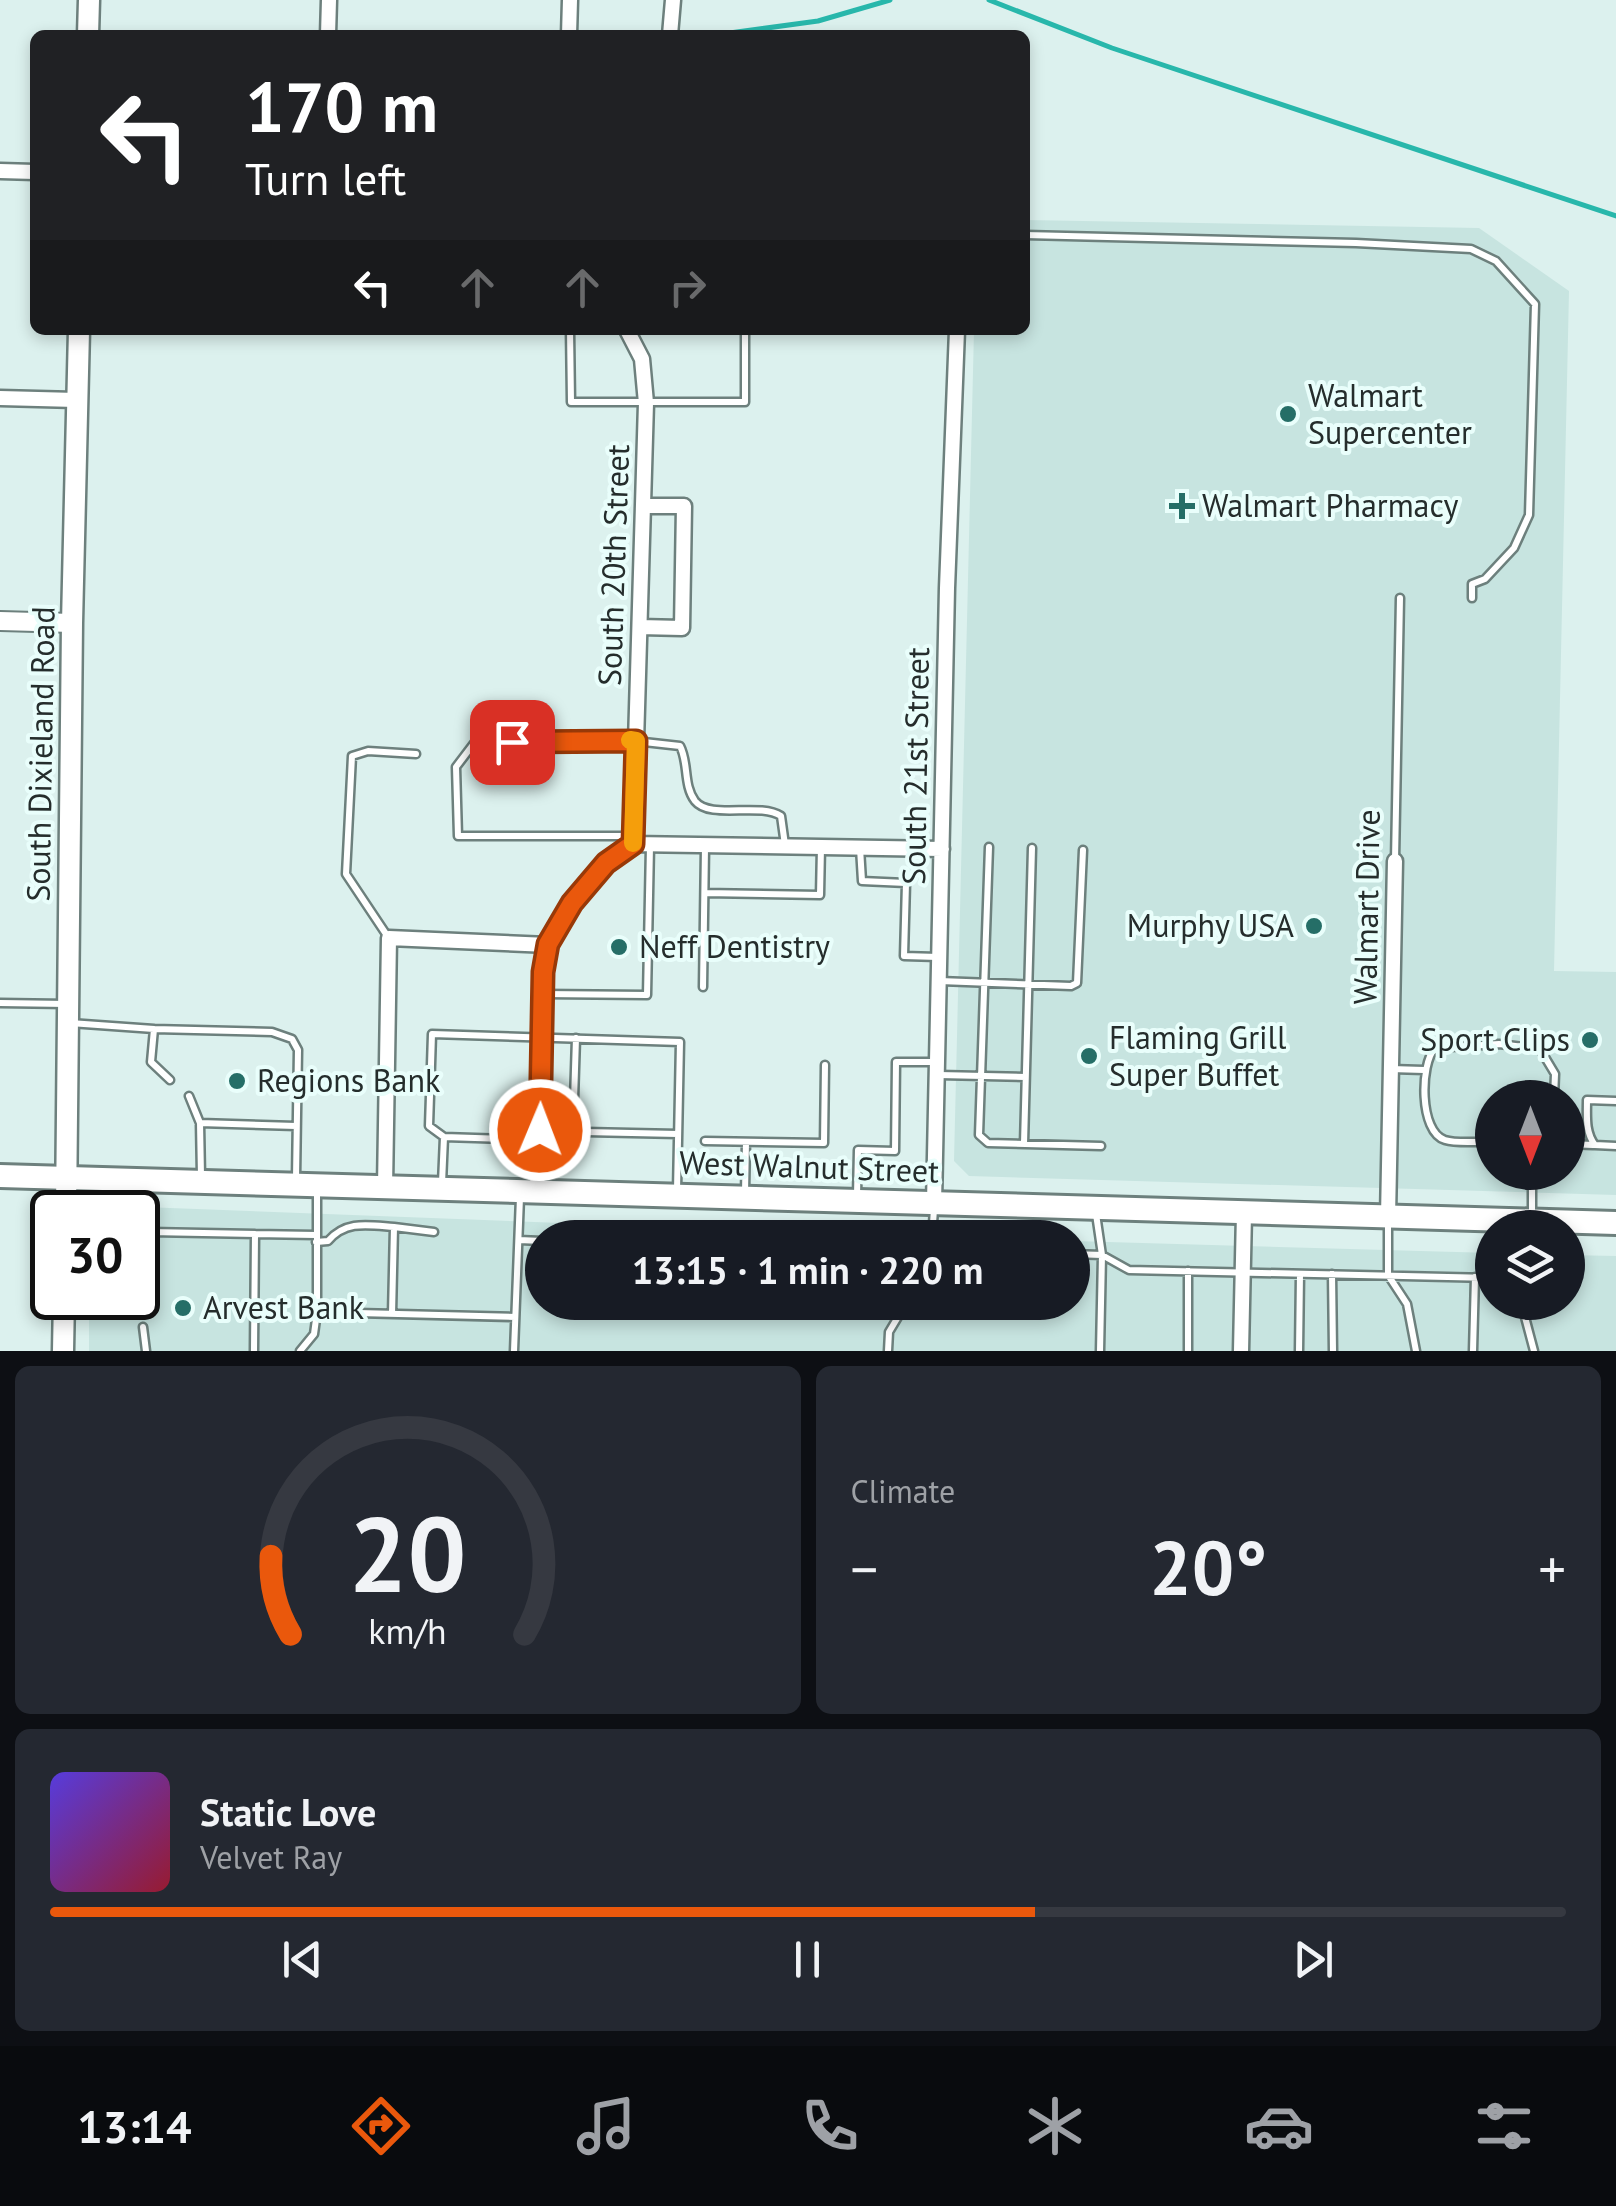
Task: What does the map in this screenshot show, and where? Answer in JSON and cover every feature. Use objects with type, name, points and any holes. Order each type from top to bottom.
[{"type":"main road","points":[[88,30],[89,0]]},
{"type":"main road","name":"South Dixieland Road","points":[[66,1190],[79,335]]},
{"type":"main road","name":"West Walnut Street","points":[[0,1176],[1475,1221]]},
{"type":"main road","name":"West Walnut Street","points":[[1585,1224],[1616,1224]]},
{"type":"main road","points":[[63,1351],[64,1320]]},
{"type":"street","points":[[328,30],[329,0]]},
{"type":"street","points":[[569,30],[570,0]]},
{"type":"street","points":[[671,30],[674,0]]},
{"type":"street","points":[[0,170],[30,172]]},
{"type":"street","name":"South 20th Street","points":[[629,335],[642,359],[646,403],[633,840]]},
{"type":"street","name":"South 21st Street","points":[[934,1203],[957,335]]},
{"type":"street","points":[[0,398],[76,400]]},
{"type":"street","points":[[640,627],[682,628],[684,506],[643,506]]},
{"type":"street","points":[[0,621],[72,623]]},
{"type":"street","points":[[529,1192],[540,1130],[542,994],[548,944],[556,926],[595,876],[633,840],[650,845],[942,849]]},
{"type":"street","name":"Walmart Drive","points":[[1388,1217],[1395,861]]},
{"type":"street","points":[[385,1187],[389,938],[548,944]]},
{"type":"street","points":[[1241,1351],[1244,1213]]},
{"type":"lane","points":[[1030,235],[1470,249],[1496,262],[1535,304],[1529,516],[1514,548],[1485,580],[1472,584],[1472,598]]},
{"type":"lane","points":[[570,335],[571,402],[646,403],[745,402],[745,335]]},
{"type":"lane","name":"Walmart Drive","points":[[1395,861],[1400,598]]},
{"type":"lane","points":[[633,840],[458,836],[456,767],[474,742],[636,741],[680,746],[695,801],[706,808],[771,810],[781,816],[785,846]]},
{"type":"lane","points":[[389,938],[346,874],[352,756],[368,751],[416,754]]},
{"type":"lane","points":[[542,994],[647,995],[650,845]]},
{"type":"lane","points":[[703,988],[705,846]]},
{"type":"lane","points":[[705,893],[820,896],[820,847]]},
{"type":"lane","points":[[860,847],[862,880],[906,883],[904,956],[939,957]]},
{"type":"lane","points":[[989,847],[979,1136],[988,1143],[1101,1146]]},
{"type":"lane","points":[[1024,1144],[1032,848]]},
{"type":"lane","points":[[939,982],[1072,986],[1078,983],[1083,850]]},
{"type":"lane","points":[[0,1003],[154,1029],[272,1032],[292,1039],[298,1050],[296,1126],[316,1238],[314,1334],[300,1351]]},
{"type":"lane","points":[[154,1029],[151,1062],[170,1080]]},
{"type":"lane","points":[[506,1139],[444,1137],[429,1126],[432,1034],[680,1042],[677,1196]]},
{"type":"lane","points":[[573,1131],[576,1038]]},
{"type":"lane","points":[[1475,1141],[1444,1140],[1427,1119],[1424,1070],[1427,1056],[1435,1048],[1448,1044],[1525,1045],[1540,1049],[1551,1063],[1555,1080]]},
{"type":"lane","points":[[857,1201],[858,1150],[895,1151],[896,1062],[981,1075],[1026,1076]]},
{"type":"lane","points":[[705,1141],[824,1144],[825,1065]]},
{"type":"lane","points":[[1391,1068],[1424,1070]]},
{"type":"lane","points":[[189,1096],[200,1123],[202,1182]]},
{"type":"lane","points":[[1594,1145],[1588,1136],[1587,1100],[1616,1101]]},
{"type":"lane","points":[[200,1123],[296,1126]]},
{"type":"lane","points":[[540,1130],[678,1134]]},
{"type":"lane","points":[[442,1189],[444,1137]]},
{"type":"lane","points":[[745,1198],[746,1142]]},
{"type":"lane","points":[[1585,1145],[1616,1146]]},
{"type":"lane","points":[[514,1351],[518,1240],[529,1192]]},
{"type":"lane","points":[[933,1220],[934,1203]]},
{"type":"lane","points":[[1096,1208],[1102,1255],[1100,1351]]},
{"type":"lane","points":[[1388,1217],[1388,1275],[1408,1304],[1416,1351]]},
{"type":"lane","points":[[160,1232],[255,1234],[328,1241],[338,1230],[352,1224],[434,1232]]},
{"type":"lane","points":[[392,1314],[394,1227]]},
{"type":"lane","points":[[254,1351],[255,1234]]},
{"type":"lane","points":[[518,1240],[525,1240]]},
{"type":"lane","points":[[1090,1255],[1102,1255],[1129,1270],[1475,1276],[1473,1351]]},
{"type":"lane","points":[[1188,1271],[1188,1351]]},
{"type":"lane","points":[[1298,1351],[1300,1274]]},
{"type":"lane","points":[[1332,1274],[1333,1351]]},
{"type":"lane","points":[[317,1312],[515,1316]]},
{"type":"lane","points":[[888,1351],[889,1332],[896,1320]]},
{"type":"lane","points":[[1526,1320],[1534,1351]]},
{"type":"lane","points":[[143,1327],[146,1351]]},
{"type":"shaded area","points":[[1030,220],[1479,228],[1569,291],[1554,971],[1616,972],[1616,1195],[969,1176],[954,1161],[974,335],[1030,335]]},
{"type":"shaded area","points":[[160,1208],[525,1222],[525,1320],[1090,1320],[1090,1241],[1475,1253],[1475,1320],[1585,1320],[1585,1255],[1616,1256],[1616,1351],[89,1351],[89,1320],[160,1320]]},
{"type":"waterway","points":[[752,30],[818,21],[890,0]]},
{"type":"waterway","points":[[989,0],[1112,48],[1616,216]]},
{"type":"slow traffic","points":[[630,740],[636,741],[633,843]]},
{"type":"place","name":"Walmart Supercenter","points":[[1288,414]]},
{"type":"place","name":"Walmart Pharmacy","points":[[1182,506]]},
{"type":"place","name":"Murphy USA","points":[[1314,926]]},
{"type":"place","name":"Neff Dentistry","points":[[619,947]]},
{"type":"place","name":"Sport Clips","points":[[1590,1040]]},
{"type":"place","name":"Flaming Grill Super Buffet","points":[[1089,1056]]},
{"type":"place","name":"Regions Bank","points":[[237,1081]]},
{"type":"place","name":"Arvest Bank","points":[[183,1308]]},
{"type":"route","points":[[512,742],[636,741],[633,844],[606,863],[572,903],[548,944],[543,972],[540,1130]]}]
